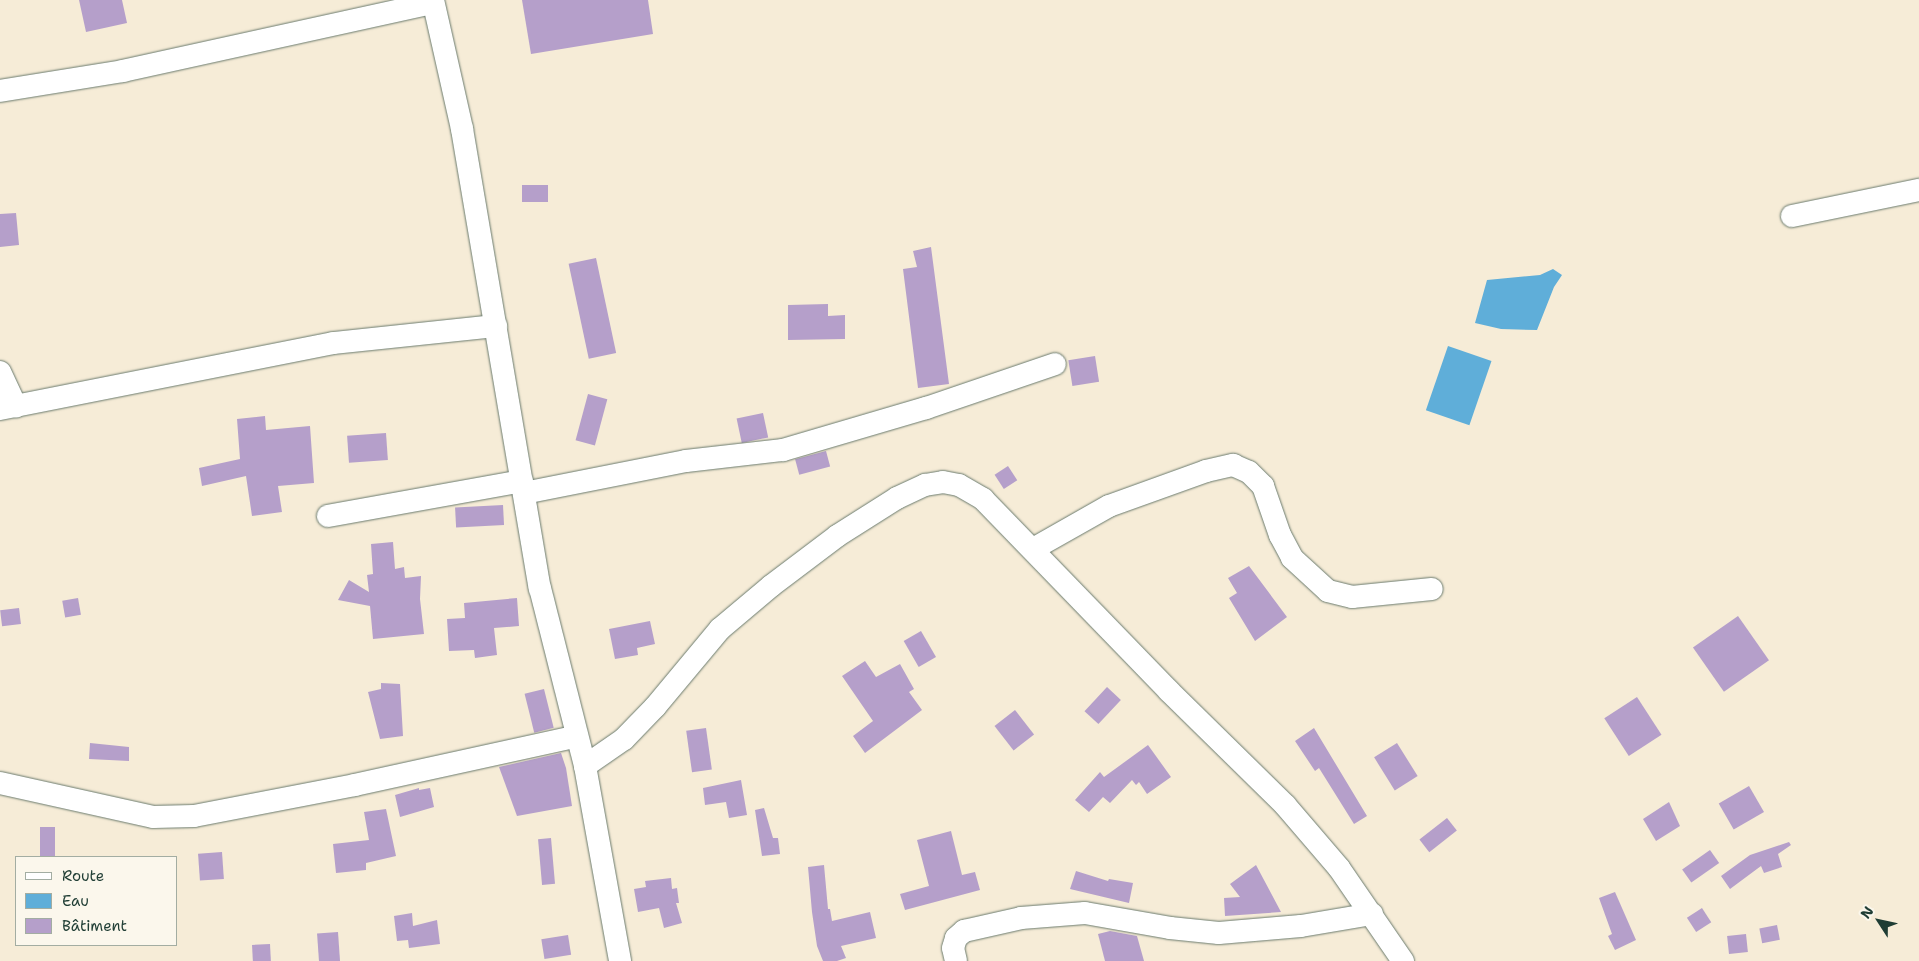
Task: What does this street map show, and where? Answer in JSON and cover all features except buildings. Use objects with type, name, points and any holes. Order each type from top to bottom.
[{"type":"street","points":[[0,91],[123,71],[433,2],[462,129],[540,588],[585,766],[620,961]]},
{"type":"street","points":[[1792,216],[1919,190]]},
{"type":"street","points":[[0,372],[8,408],[334,343],[496,326]]},
{"type":"street","points":[[328,516],[686,461],[783,450],[926,408],[1055,364]]},
{"type":"street","points":[[1033,549],[1109,506],[1206,471],[1234,465],[1249,472],[1263,486],[1280,535],[1292,558],[1328,590],[1352,597],[1432,589]]},
{"type":"street","points":[[585,766],[624,739],[655,707],[720,629],[771,586],[837,536],[897,498],[926,485],[943,482],[959,485],[983,499],[1168,691],[1285,804],[1339,868],[1403,961]]},
{"type":"street","points":[[0,783],[153,817],[194,816],[355,785],[577,736]]},
{"type":"street","points":[[956,961],[953,948],[956,938],[964,931],[1021,918],[1086,912],[1170,928],[1219,933],[1300,926],[1372,914]]},
{"type":"water","points":[[1553,269],[1562,275],[1554,287],[1537,330],[1501,329],[1475,323],[1487,280],[1540,275]]},
{"type":"water","points":[[1448,346],[1491,361],[1469,425],[1426,410]]}]
